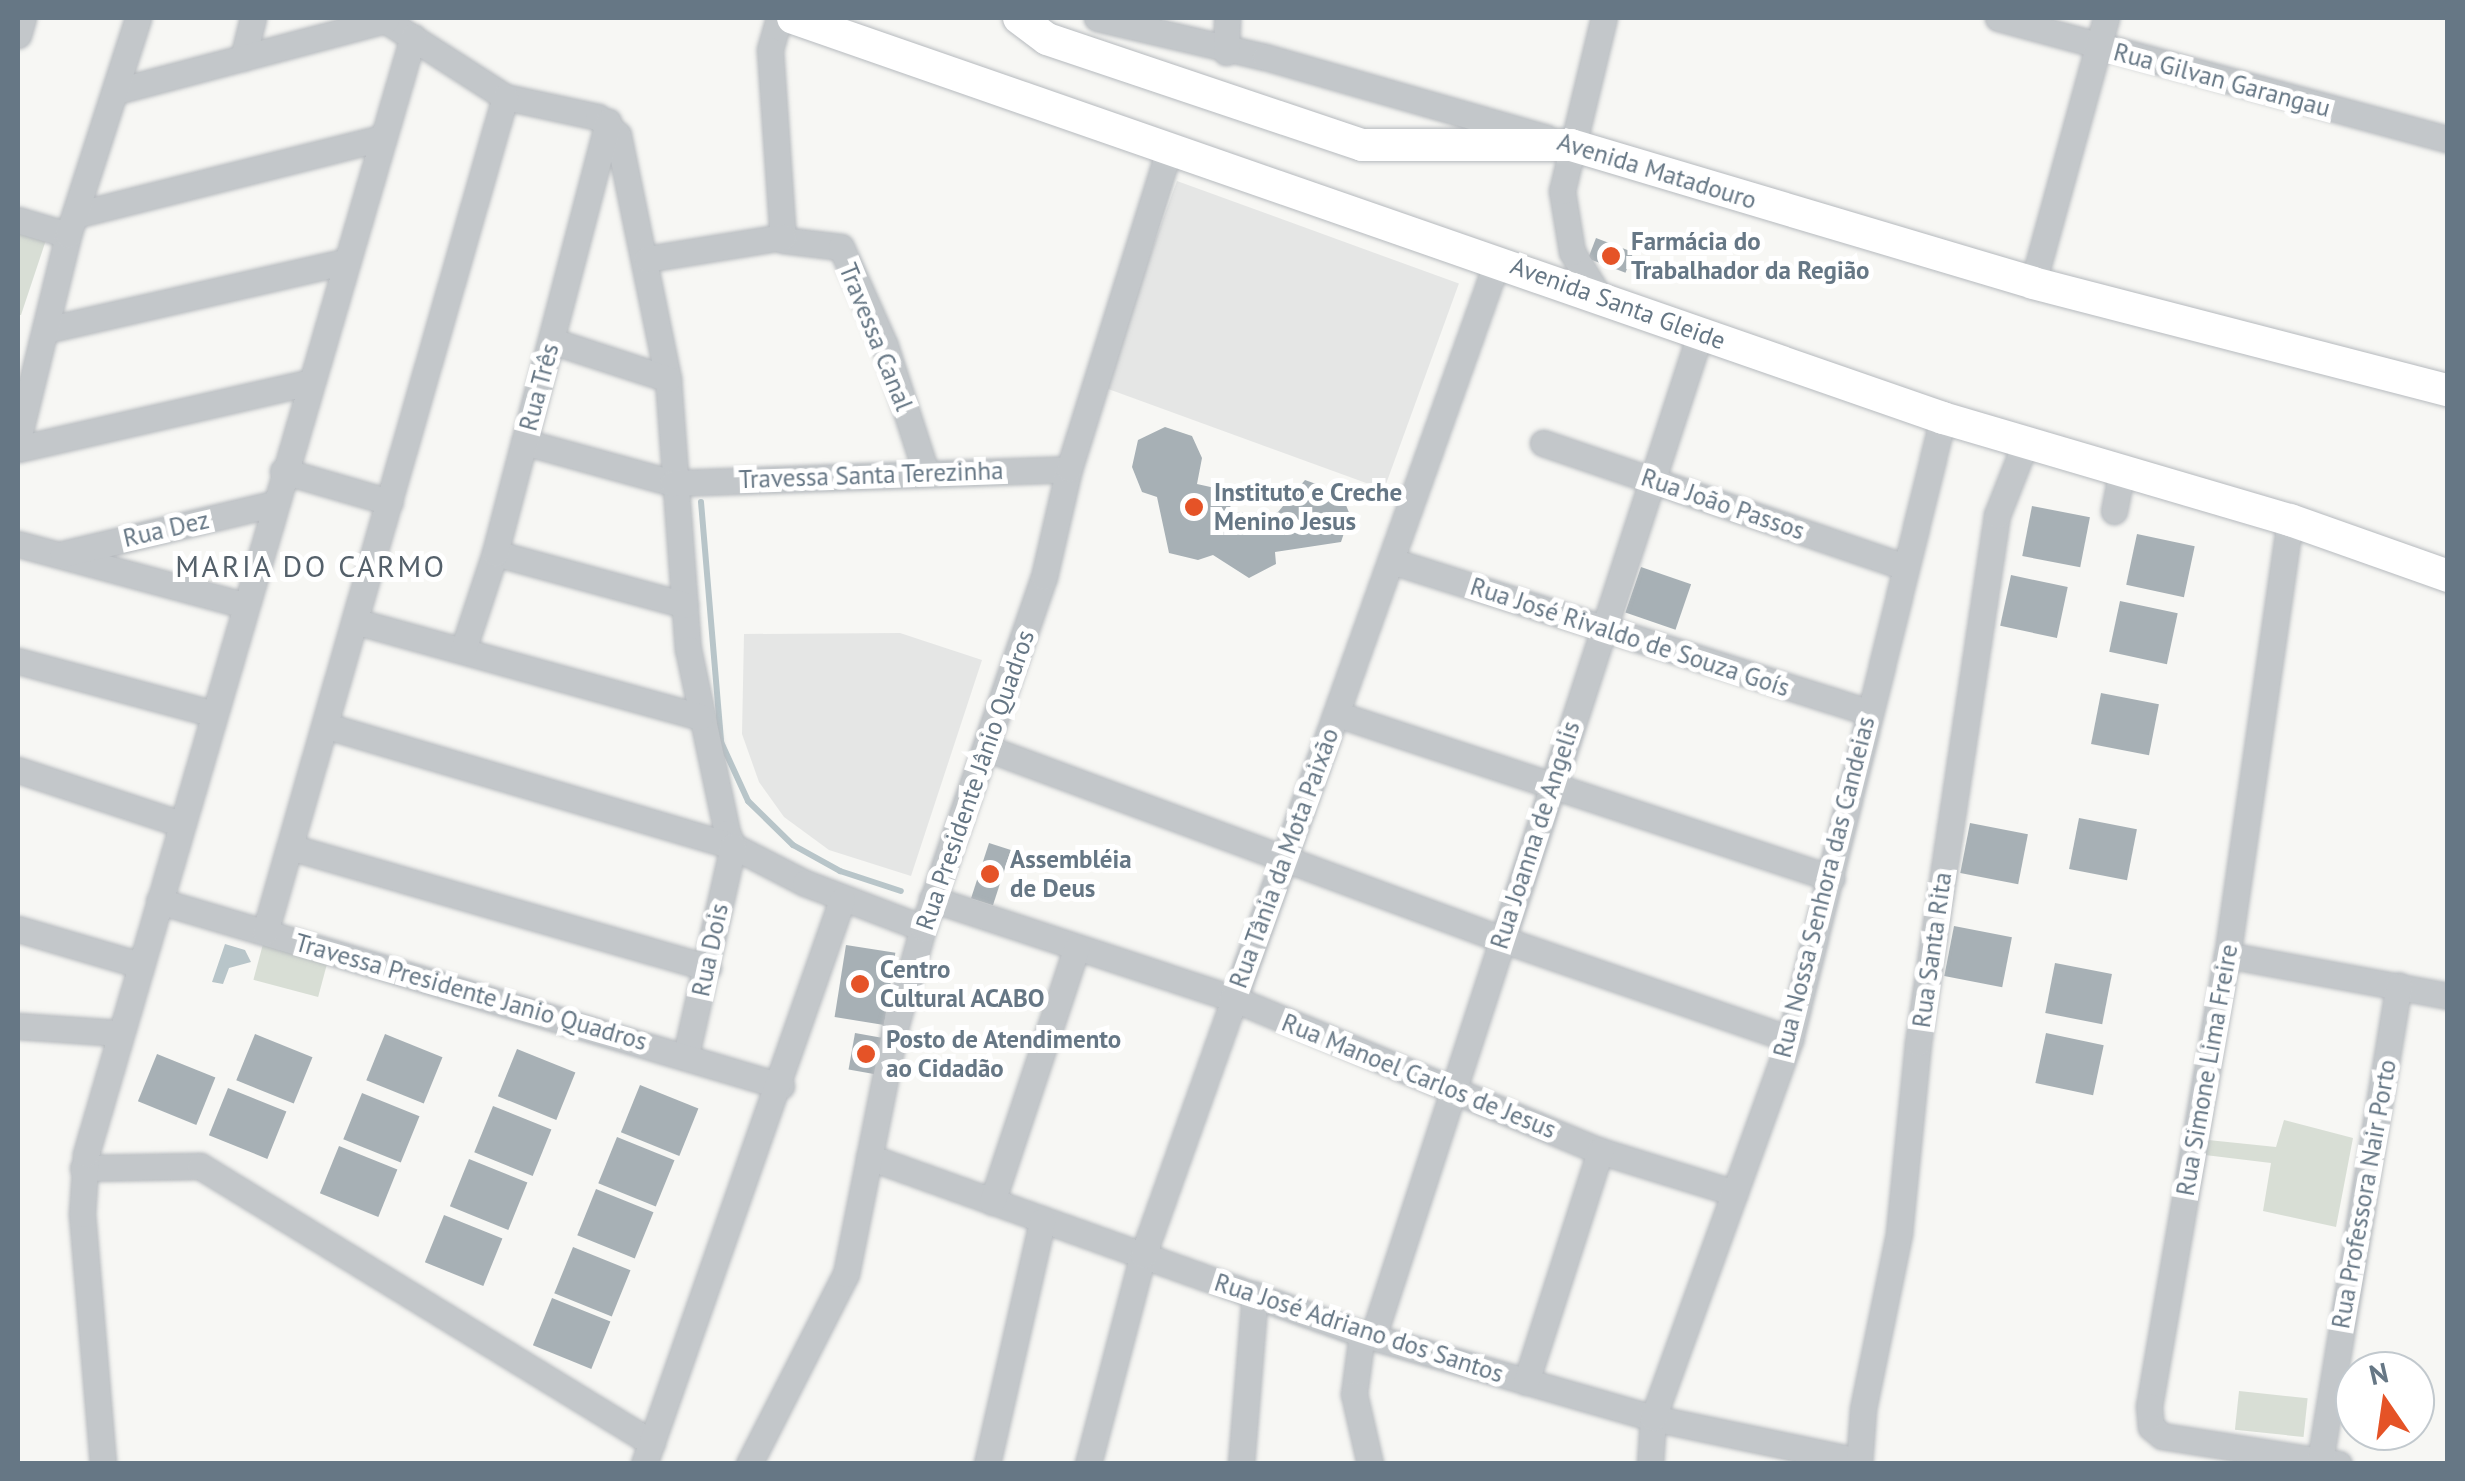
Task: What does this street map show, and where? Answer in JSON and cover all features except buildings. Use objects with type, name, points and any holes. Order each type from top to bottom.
[{"type":"main road","name":"Avenida Santa Gleide","points":[[793,18],[1498,258],[1700,334],[1943,418],[2121,476],[2290,520],[2448,576]]},
{"type":"main road","points":[[1019,18],[1047,38],[1362,146],[1572,145]]},
{"type":"main road","name":"Avenida Matadouro","points":[[1572,145],[2033,283],[2448,390]]},
{"type":"street","points":[[18,35],[23,18]]},
{"type":"street","points":[[18,439],[72,225],[138,18]]},
{"type":"street","points":[[243,58],[252,18]]},
{"type":"street","points":[[648,259],[782,237],[770,50],[779,18]]},
{"type":"street","name":"Avenida Matadouro","points":[[1097,18],[1226,52],[1265,57],[1572,145]]},
{"type":"street","points":[[1226,52],[1227,18]]},
{"type":"street","points":[[1597,293],[1572,252],[1562,216],[1572,145],[1604,18]]},
{"type":"street","name":"Rua Gilvan Garangau","points":[[1998,18],[2448,139]]},
{"type":"street","points":[[2033,283],[2106,18]]},
{"type":"street","points":[[117,91],[384,19],[504,97],[608,122],[628,162],[648,259],[668,379],[673,483],[700,718],[733,846]]},
{"type":"street","points":[[102,1464],[83,1168],[118,1033],[342,262],[413,36]]},
{"type":"street","points":[[265,932],[358,622],[504,97]]},
{"type":"street","name":"Rua Três","points":[[462,650],[495,553],[608,122]]},
{"type":"street","points":[[18,220],[72,225],[378,139]]},
{"type":"street","name":"Rua Presidente Jânio Quadros","points":[[749,1464],[840,1289],[923,928],[989,748],[1044,577],[1068,469],[1170,146]]},
{"type":"street","name":"Travessa Canal","points":[[782,237],[786,243],[840,247],[885,346],[926,469]]},
{"type":"street","name":"Rua Tânia da Mota Paixão","points":[[1088,1464],[1143,1255],[1498,258]]},
{"type":"street","points":[[46,330],[342,262]]},
{"type":"street","name":"Rua Joanna de Angelis","points":[[1370,1464],[1354,1394],[1368,1336],[1456,1091],[1501,940],[1700,334]]},
{"type":"street","points":[[552,341],[668,379]]},
{"type":"street","points":[[18,449],[307,383]]},
{"type":"street","name":"Rua Nossa Senhora das Candeias","points":[[1650,1464],[1653,1418],[1790,1039],[1832,878],[1867,712],[1943,418]]},
{"type":"street","name":"Travessa Santa Terezinha","points":[[524,442],[673,483],[926,469],[1068,469]]},
{"type":"street","name":"Rua João Passos","points":[[1543,443],[1903,566]]},
{"type":"street","name":"Rua Santa Rita","points":[[1859,1462],[1899,1232],[1918,1043],[1997,515],[2025,444]]},
{"type":"street","points":[[284,472],[390,502]]},
{"type":"street","points":[[2114,511],[2121,476]]},
{"type":"street","name":"Rua Dez","points":[[59,555],[273,504]]},
{"type":"street","name":"Rua Simone Lima Freire","points":[[2290,520],[2227,955],[2149,1406],[2151,1427],[2192,1444],[2329,1462]]},
{"type":"street","points":[[18,544],[244,606]]},
{"type":"street","points":[[495,553],[685,605]]},
{"type":"street","name":"Rua José Rivaldo de Souza Goís","points":[[1392,561],[1867,712]]},
{"type":"street","points":[[358,622],[700,718]]},
{"type":"street","points":[[18,660],[211,713]]},
{"type":"street","points":[[1337,714],[1832,878]]},
{"type":"street","points":[[326,726],[733,846],[842,900],[923,928]]},
{"type":"street","points":[[989,748],[1501,940],[1790,1039]]},
{"type":"street","points":[[18,770],[181,824]]},
{"type":"street","name":"Rua Dois","points":[[686,1054],[733,846]]},
{"type":"street","points":[[290,847],[708,968]]},
{"type":"street","name":"Rua Manoel Carlos de Jesus","points":[[932,899],[1232,998],[1600,1151],[1735,1193]]},
{"type":"street","points":[[83,1168],[200,1166],[648,1454],[781,1086],[842,900]]},
{"type":"street","name":"Travessa Presidente Janio Quadros","points":[[159,901],[686,1054],[781,1086]]},
{"type":"street","points":[[18,929],[138,964]]},
{"type":"street","points":[[992,1202],[1076,949]]},
{"type":"street","points":[[2227,955],[2448,996]]},
{"type":"street","name":"Rua Professora Nair Porto","points":[[2329,1462],[2399,986]]},
{"type":"street","points":[[18,1026],[118,1033]]},
{"type":"street","points":[[1526,1382],[1600,1151]]},
{"type":"street","name":"Rua José Adriano dos Santos","points":[[869,1157],[1368,1336],[1653,1418],[1748,1453],[1859,1462]]},
{"type":"street","points":[[987,1464],[1042,1221]]},
{"type":"street","points":[[1241,1464],[1254,1294]]},
{"type":"shaded area","points":[[1177,181],[1459,284],[1384,489],[1102,387]]},
{"type":"shaded area","points":[[18,232],[46,240],[21,315],[18,315]]},
{"type":"shaded area","points":[[900,633],[982,660],[911,876],[829,850],[784,817],[759,782],[742,734],[744,634]]},
{"type":"shaded area","points":[[225,944],[245,950],[251,962],[229,968],[223,984],[212,982]]},
{"type":"shaded area","points":[[263,944],[328,961],[318,997],[253,980]]},
{"type":"shaded area","points":[[2284,1120],[2353,1138],[2336,1227],[2263,1211],[2271,1163],[2205,1155],[2208,1140],[2276,1147]]},
{"type":"shaded area","points":[[2239,1391],[2308,1398],[2304,1437],[2235,1430]]},
{"type":"waterway","points":[[701,502],[721,742],[748,801],[793,845],[840,871],[901,891]]},
{"type":"place","name":"Farmácia do Trabalhador da Região","points":[[1611,256]]},
{"type":"place","name":"Instituto e Creche Menino Jesus","points":[[1194,507]]},
{"type":"place","name":"Assembléia de Deus","points":[[990,874]]},
{"type":"place","name":"Centro Cultural ACABO","points":[[860,984]]},
{"type":"place","name":"Posto de Atendimento ao Cidadão","points":[[866,1054]]},
{"type":"district","name":"MARIA DO CARMO","points":[[311,566]]}]
